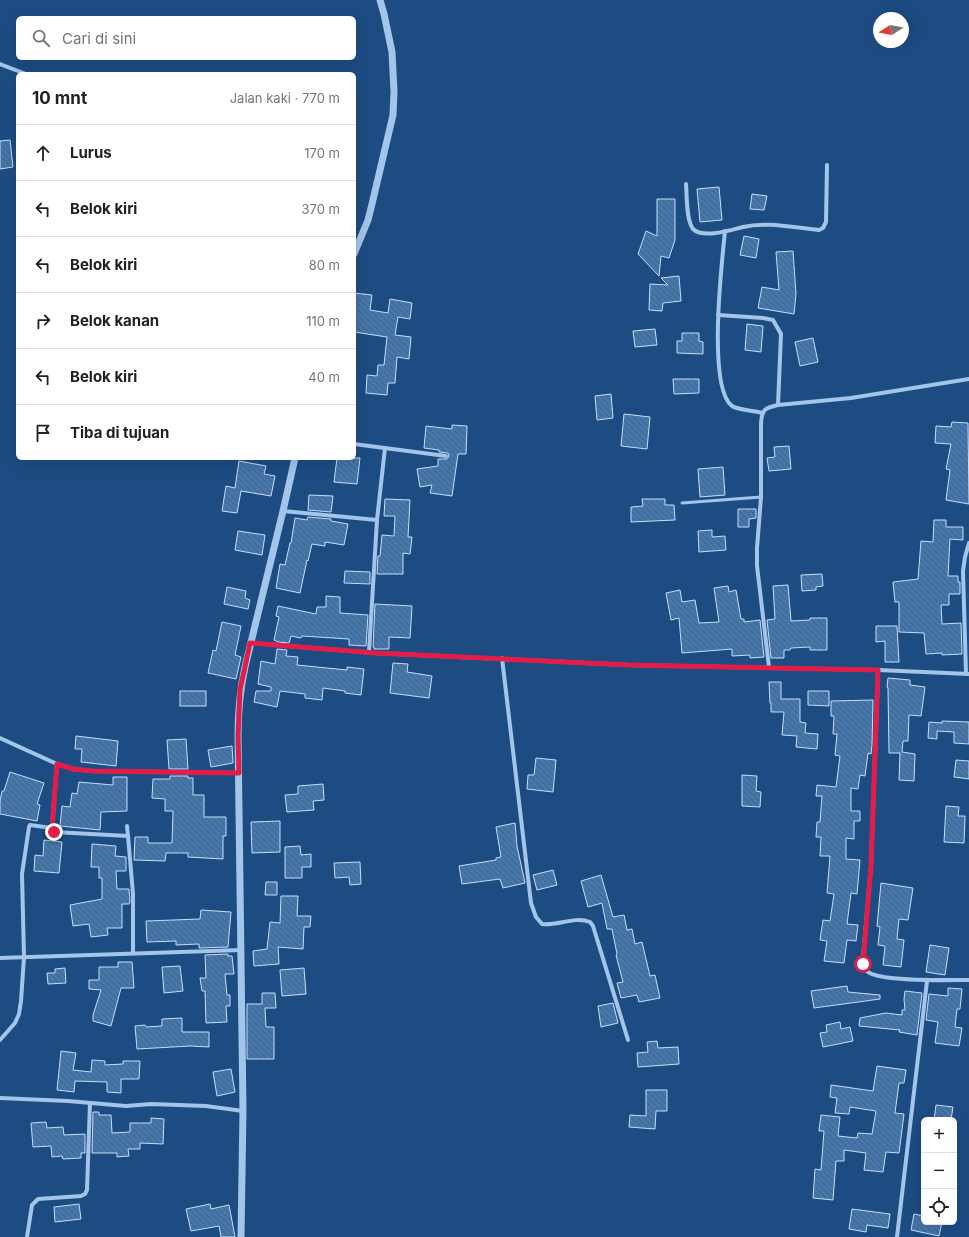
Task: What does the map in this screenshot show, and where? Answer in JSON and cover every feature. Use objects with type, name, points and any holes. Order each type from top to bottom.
[{"type":"street","points":[[356,249],[368,220],[393,115],[394,92],[392,52],[380,0]]},
{"type":"street","points":[[0,64],[21,72]]},
{"type":"street","points":[[686,184],[689,223],[694,230],[702,233],[769,225],[819,230],[823,228],[826,222],[826,165]]},
{"type":"street","points":[[725,231],[718,315],[718,348],[722,388],[733,407],[762,413]]},
{"type":"street","points":[[718,315],[773,320],[781,334],[778,405]]},
{"type":"street","points":[[769,667],[757,566],[761,497],[762,413],[767,408],[778,405],[852,398],[969,379]]},
{"type":"street","points":[[356,444],[446,456]]},
{"type":"street","points":[[369,652],[377,520],[385,448]]},
{"type":"street","points":[[241,1237],[243,1110],[238,736],[240,690],[295,460]]},
{"type":"street","points":[[283,511],[377,520]]},
{"type":"street","points":[[250,643],[369,652],[629,665],[769,667],[967,674],[963,571],[969,543]]},
{"type":"street","points":[[502,658],[531,903],[536,917],[542,924],[583,920],[590,922],[593,926],[628,1040]]},
{"type":"street","points":[[878,670],[871,866],[863,964],[864,969],[875,975],[927,981],[969,980]]},
{"type":"street","points":[[0,738],[57,764],[73,769],[92,771],[239,773]]},
{"type":"street","points":[[52,828],[57,764]]},
{"type":"street","points":[[0,1040],[15,1023],[19,1014],[21,1001],[24,957],[22,874],[30,825],[52,828],[54,832],[128,836]]},
{"type":"street","points":[[127,826],[133,894],[133,954]]},
{"type":"street","points":[[0,958],[242,950]]},
{"type":"street","points":[[897,1237],[927,981]]},
{"type":"street","points":[[0,1098],[68,1101],[126,1106],[151,1104],[206,1106],[243,1110]]},
{"type":"street","points":[[27,1237],[32,1205],[34,1202],[38,1199],[81,1196],[85,1194],[87,1190],[90,1103]]},
{"type":"lane","points":[[682,503],[761,497]]},
{"type":"building","points":[[10,140],[13,167],[0,169],[0,141]]},
{"type":"building","points":[[719,187],[722,220],[700,222],[697,189]]},
{"type":"building","points":[[752,194],[767,196],[764,210],[750,209]]},
{"type":"building","points":[[657,199],[675,199],[675,240],[669,258],[661,256],[659,276],[638,254],[646,231],[657,236]]},
{"type":"building","points":[[744,236],[759,239],[756,258],[740,255]]},
{"type":"building","points":[[793,251],[796,294],[794,314],[758,308],[762,287],[779,290],[776,252]]},
{"type":"building","points":[[679,276],[681,301],[663,303],[662,311],[649,310],[650,284],[668,285],[661,278]]},
{"type":"building","points":[[356,293],[372,295],[370,310],[388,313],[390,299],[412,303],[410,319],[398,317],[395,335],[411,337],[409,359],[397,357],[395,383],[388,383],[387,395],[366,393],[367,375],[377,376],[378,365],[384,365],[387,337],[356,332]]},
{"type":"building","points":[[747,324],[763,326],[761,352],[745,350]]},
{"type":"building","points":[[655,329],[657,345],[635,347],[633,331]]},
{"type":"building","points":[[682,333],[699,333],[699,341],[703,342],[703,354],[677,353],[677,341],[682,341]]},
{"type":"building","points":[[813,338],[818,362],[800,366],[795,342]]},
{"type":"building","points":[[673,379],[699,379],[699,393],[674,394]]},
{"type":"building","points":[[611,394],[613,418],[597,420],[595,396]]},
{"type":"building","points":[[624,414],[650,417],[647,449],[621,446]]},
{"type":"building","points":[[952,422],[968,423],[969,504],[946,500],[950,470],[946,469],[951,444],[935,443],[936,426],[951,427]]},
{"type":"building","points":[[452,425],[467,426],[466,454],[458,454],[452,496],[430,493],[432,485],[420,487],[417,469],[438,466],[438,459],[447,459],[449,456],[448,453],[439,452],[439,450],[424,448],[426,426],[452,429]]},
{"type":"building","points":[[789,446],[791,469],[769,471],[767,458],[775,457],[774,447]]},
{"type":"building","points":[[356,458],[360,458],[357,484],[334,482],[337,460],[356,460]]},
{"type":"building","points":[[239,461],[266,466],[264,474],[275,476],[271,496],[241,491],[237,513],[222,511],[226,486],[235,488]]},
{"type":"building","points":[[723,467],[725,495],[700,497],[698,469]]},
{"type":"building","points":[[309,495],[333,496],[331,512],[308,510]]},
{"type":"building","points":[[385,499],[410,500],[408,537],[412,537],[410,554],[403,553],[403,574],[377,574],[378,556],[380,556],[382,535],[394,536],[395,516],[384,516]]},
{"type":"building","points":[[642,499],[665,499],[665,505],[674,505],[675,520],[631,522],[631,507],[643,506]]},
{"type":"building","points":[[738,509],[756,509],[756,518],[749,519],[749,527],[738,527]]},
{"type":"building","points":[[308,517],[331,519],[331,521],[348,524],[344,545],[325,542],[325,546],[312,544],[300,593],[276,588],[280,564],[285,565],[291,543],[295,518],[307,520]]},
{"type":"building","points":[[934,520],[946,520],[946,527],[963,527],[963,540],[950,539],[948,576],[958,576],[958,582],[960,582],[960,594],[949,594],[949,605],[941,605],[942,624],[961,623],[962,654],[926,654],[924,633],[899,632],[899,602],[895,602],[893,582],[918,579],[921,541],[933,542]]},
{"type":"building","points":[[712,530],[712,537],[725,536],[726,550],[699,552],[698,531]]},
{"type":"building","points":[[238,531],[265,535],[262,555],[235,550]]},
{"type":"building","points":[[345,571],[370,572],[370,584],[344,583]]},
{"type":"building","points":[[822,574],[823,586],[816,587],[816,590],[802,591],[801,575]]},
{"type":"building","points":[[788,585],[791,621],[810,620],[810,618],[827,618],[827,650],[810,650],[810,647],[791,648],[790,650],[784,650],[784,658],[771,658],[767,620],[775,619],[773,586]]},
{"type":"building","points":[[728,586],[729,592],[736,590],[741,619],[744,619],[744,622],[760,620],[764,657],[750,658],[750,655],[732,656],[732,649],[682,653],[679,618],[671,620],[666,593],[680,590],[682,602],[695,600],[699,623],[719,622],[714,588]]},
{"type":"building","points":[[227,587],[246,591],[245,598],[250,600],[248,609],[224,604]]},
{"type":"building","points":[[326,596],[340,597],[340,613],[368,615],[366,646],[349,645],[349,639],[302,636],[301,638],[291,636],[289,643],[274,640],[279,617],[276,616],[278,606],[316,614],[317,607],[326,607]]},
{"type":"building","points":[[375,604],[412,606],[410,638],[389,637],[389,649],[374,649]]},
{"type":"building","points":[[222,622],[241,626],[235,655],[241,657],[236,679],[208,673],[213,650],[216,651]]},
{"type":"building","points":[[876,626],[897,626],[899,662],[885,662],[885,641],[876,642]]},
{"type":"building","points":[[277,649],[287,650],[286,656],[298,657],[297,665],[347,670],[347,667],[364,669],[361,695],[323,688],[322,700],[305,698],[305,694],[280,691],[277,707],[254,702],[256,691],[271,691],[271,687],[258,684],[261,661],[275,664]]},
{"type":"building","points":[[393,663],[408,664],[407,672],[432,676],[429,698],[390,693]]},
{"type":"building","points":[[888,678],[910,680],[910,685],[925,687],[921,716],[909,715],[908,741],[903,741],[902,752],[915,754],[914,781],[899,780],[900,753],[889,753]]},
{"type":"building","points":[[769,682],[781,682],[781,699],[800,699],[800,722],[806,723],[805,733],[818,734],[817,749],[796,747],[797,736],[782,735],[784,712],[771,712]]},
{"type":"building","points":[[180,691],[206,691],[206,706],[180,706]]},
{"type":"building","points":[[808,691],[829,691],[829,706],[808,705]]},
{"type":"building","points":[[873,700],[871,754],[868,753],[865,776],[860,775],[858,789],[851,788],[851,811],[860,811],[860,821],[854,821],[854,839],[846,838],[846,859],[860,860],[857,894],[851,893],[847,924],[858,925],[856,941],[847,940],[844,963],[824,961],[827,941],[820,940],[823,920],[830,921],[834,894],[827,893],[830,856],[820,856],[821,837],[816,837],[817,822],[820,822],[822,796],[816,796],[817,785],[836,787],[840,756],[835,755],[837,734],[833,734],[834,716],[831,716],[831,701]]},
{"type":"building","points":[[942,721],[969,722],[969,744],[954,743],[954,732],[937,731],[937,739],[928,738],[929,722],[942,723]]},
{"type":"building","points":[[76,736],[118,741],[116,766],[81,762],[82,749],[75,749]]},
{"type":"building","points":[[186,739],[188,769],[169,769],[167,740]]},
{"type":"building","points":[[232,746],[233,763],[211,767],[208,750]]},
{"type":"building","points":[[536,758],[556,760],[553,792],[527,789],[528,775],[534,775]]},
{"type":"building","points":[[956,760],[969,761],[969,779],[954,777]]},
{"type":"building","points":[[10,772],[44,783],[37,804],[40,805],[37,821],[0,814],[2,791],[4,791]]},
{"type":"building","points":[[742,775],[757,776],[756,791],[761,792],[760,807],[742,806]]},
{"type":"building","points":[[170,776],[188,776],[188,778],[193,778],[193,795],[204,795],[204,817],[226,817],[226,836],[223,836],[223,859],[188,857],[188,853],[166,853],[165,861],[134,860],[135,837],[148,837],[148,843],[172,843],[173,811],[165,811],[165,799],[152,798],[153,779],[170,779]]},
{"type":"building","points":[[113,777],[127,777],[127,811],[101,812],[100,830],[60,826],[62,806],[70,807],[72,793],[77,794],[79,782],[113,785]]},
{"type":"building","points":[[323,784],[324,800],[313,801],[314,810],[287,812],[285,795],[298,794],[298,786]]},
{"type":"building","points":[[946,806],[959,807],[958,816],[965,816],[964,843],[944,842]]},
{"type":"building","points":[[280,821],[280,852],[252,853],[251,822]]},
{"type":"building","points":[[515,823],[517,846],[525,883],[503,888],[500,879],[462,884],[459,866],[496,860],[496,858],[501,857],[496,827]]},
{"type":"building","points":[[44,840],[62,842],[59,873],[34,871],[35,855],[43,856]]},
{"type":"building","points":[[92,844],[116,846],[115,856],[126,857],[126,871],[116,871],[117,889],[129,889],[130,902],[129,904],[122,904],[122,928],[107,928],[108,935],[91,937],[89,924],[73,926],[70,905],[102,899],[102,878],[99,878],[99,867],[91,867]]},
{"type":"building","points":[[300,846],[301,855],[311,854],[311,867],[302,867],[302,878],[285,878],[285,847]]},
{"type":"building","points":[[360,862],[361,884],[350,885],[349,877],[335,878],[334,863]]},
{"type":"building","points":[[553,870],[557,885],[537,890],[533,875]]},
{"type":"building","points":[[601,875],[613,917],[624,915],[627,930],[632,929],[635,944],[642,942],[650,976],[655,975],[660,998],[639,1002],[637,995],[621,998],[617,983],[623,982],[616,955],[612,929],[607,929],[602,903],[588,907],[581,881]]},
{"type":"building","points":[[266,882],[277,882],[277,895],[265,895]]},
{"type":"building","points":[[881,883],[913,888],[908,920],[899,919],[897,939],[904,940],[901,967],[883,965],[885,946],[878,945],[880,927],[877,926]]},
{"type":"building","points":[[281,896],[298,896],[297,916],[311,916],[310,927],[304,927],[303,949],[278,947],[279,964],[254,966],[253,951],[267,949],[270,922],[280,923]]},
{"type":"building","points":[[201,910],[231,912],[228,947],[199,948],[199,944],[176,945],[176,941],[147,942],[146,921],[200,919]]},
{"type":"building","points":[[930,945],[949,948],[945,975],[926,972]]},
{"type":"building","points":[[228,954],[228,956],[232,956],[234,974],[225,974],[227,995],[230,995],[230,1006],[226,1006],[227,1022],[206,1023],[205,991],[202,991],[200,978],[206,978],[205,955]]},
{"type":"building","points":[[118,962],[132,962],[134,988],[121,988],[111,1026],[93,1021],[93,1015],[101,990],[89,989],[89,980],[99,980],[99,967],[118,967]]},
{"type":"building","points":[[180,966],[183,991],[164,993],[162,967]]},
{"type":"building","points":[[65,968],[66,983],[48,984],[47,973],[55,973],[55,969]]},
{"type":"building","points":[[304,968],[306,994],[282,996],[280,970]]},
{"type":"building","points":[[847,986],[848,992],[880,995],[880,999],[814,1008],[811,991]]},
{"type":"building","points":[[948,988],[962,989],[960,1009],[957,1009],[955,1027],[962,1028],[959,1046],[935,1043],[938,1022],[926,1020],[929,994],[948,996]]},
{"type":"building","points":[[905,991],[922,993],[917,1035],[899,1032],[900,1030],[859,1026],[860,1018],[886,1013],[902,1015],[902,1010],[905,1010]]},
{"type":"building","points":[[262,993],[275,993],[276,1008],[265,1008],[266,1027],[274,1027],[274,1059],[247,1059],[247,1004],[262,1004]]},
{"type":"building","points":[[613,1003],[618,1023],[601,1027],[598,1006]]},
{"type":"building","points":[[182,1018],[182,1032],[209,1032],[209,1047],[190,1046],[137,1049],[135,1026],[162,1026],[162,1019]]},
{"type":"building","points":[[840,1022],[841,1029],[850,1027],[853,1041],[823,1047],[820,1033],[827,1032],[826,1025]]},
{"type":"building","points":[[657,1041],[658,1048],[678,1047],[679,1064],[638,1067],[637,1053],[648,1052],[647,1042]]},
{"type":"building","points":[[61,1051],[76,1053],[73,1070],[91,1072],[92,1060],[105,1061],[105,1065],[123,1064],[123,1061],[140,1061],[139,1079],[121,1079],[121,1093],[107,1092],[107,1082],[75,1081],[74,1092],[57,1090]]},
{"type":"building","points":[[877,1066],[906,1070],[904,1083],[899,1083],[895,1113],[904,1114],[899,1153],[886,1152],[883,1172],[864,1170],[866,1153],[844,1150],[844,1161],[836,1161],[833,1200],[813,1198],[815,1169],[821,1170],[824,1131],[819,1131],[821,1115],[840,1117],[838,1136],[857,1138],[858,1133],[872,1134],[876,1111],[850,1107],[849,1114],[835,1113],[837,1098],[830,1097],[831,1085],[873,1091]]},
{"type":"building","points":[[231,1069],[235,1092],[217,1096],[213,1072]]},
{"type":"building","points":[[646,1090],[667,1090],[667,1111],[656,1111],[655,1129],[629,1127],[630,1115],[646,1116]]},
{"type":"building","points":[[936,1105],[953,1107],[951,1117],[934,1117]]},
{"type":"building","points":[[93,1112],[99,1112],[99,1115],[111,1115],[112,1133],[130,1132],[130,1123],[151,1123],[151,1118],[164,1119],[163,1144],[140,1143],[140,1149],[128,1149],[129,1156],[117,1157],[117,1153],[92,1153]]},
{"type":"building","points":[[46,1122],[47,1128],[63,1127],[64,1135],[85,1134],[85,1153],[81,1153],[81,1158],[63,1159],[62,1156],[52,1157],[51,1146],[33,1147],[31,1123]]},
{"type":"building","points":[[79,1204],[81,1219],[55,1222],[54,1207]]},
{"type":"building","points":[[210,1204],[211,1209],[229,1205],[235,1237],[221,1237],[219,1226],[191,1231],[186,1209]]},
{"type":"building","points":[[852,1209],[890,1214],[888,1228],[867,1225],[866,1232],[849,1229]]},
{"type":"building","points":[[914,1214],[921,1215],[921,1225],[941,1225],[939,1236],[911,1230]]},
{"type":"route","points":[[54,832],[52,828],[57,764],[73,769],[92,771],[239,773],[238,736],[240,690],[250,643],[376,653],[629,665],[878,670],[871,866],[863,964]]}]
